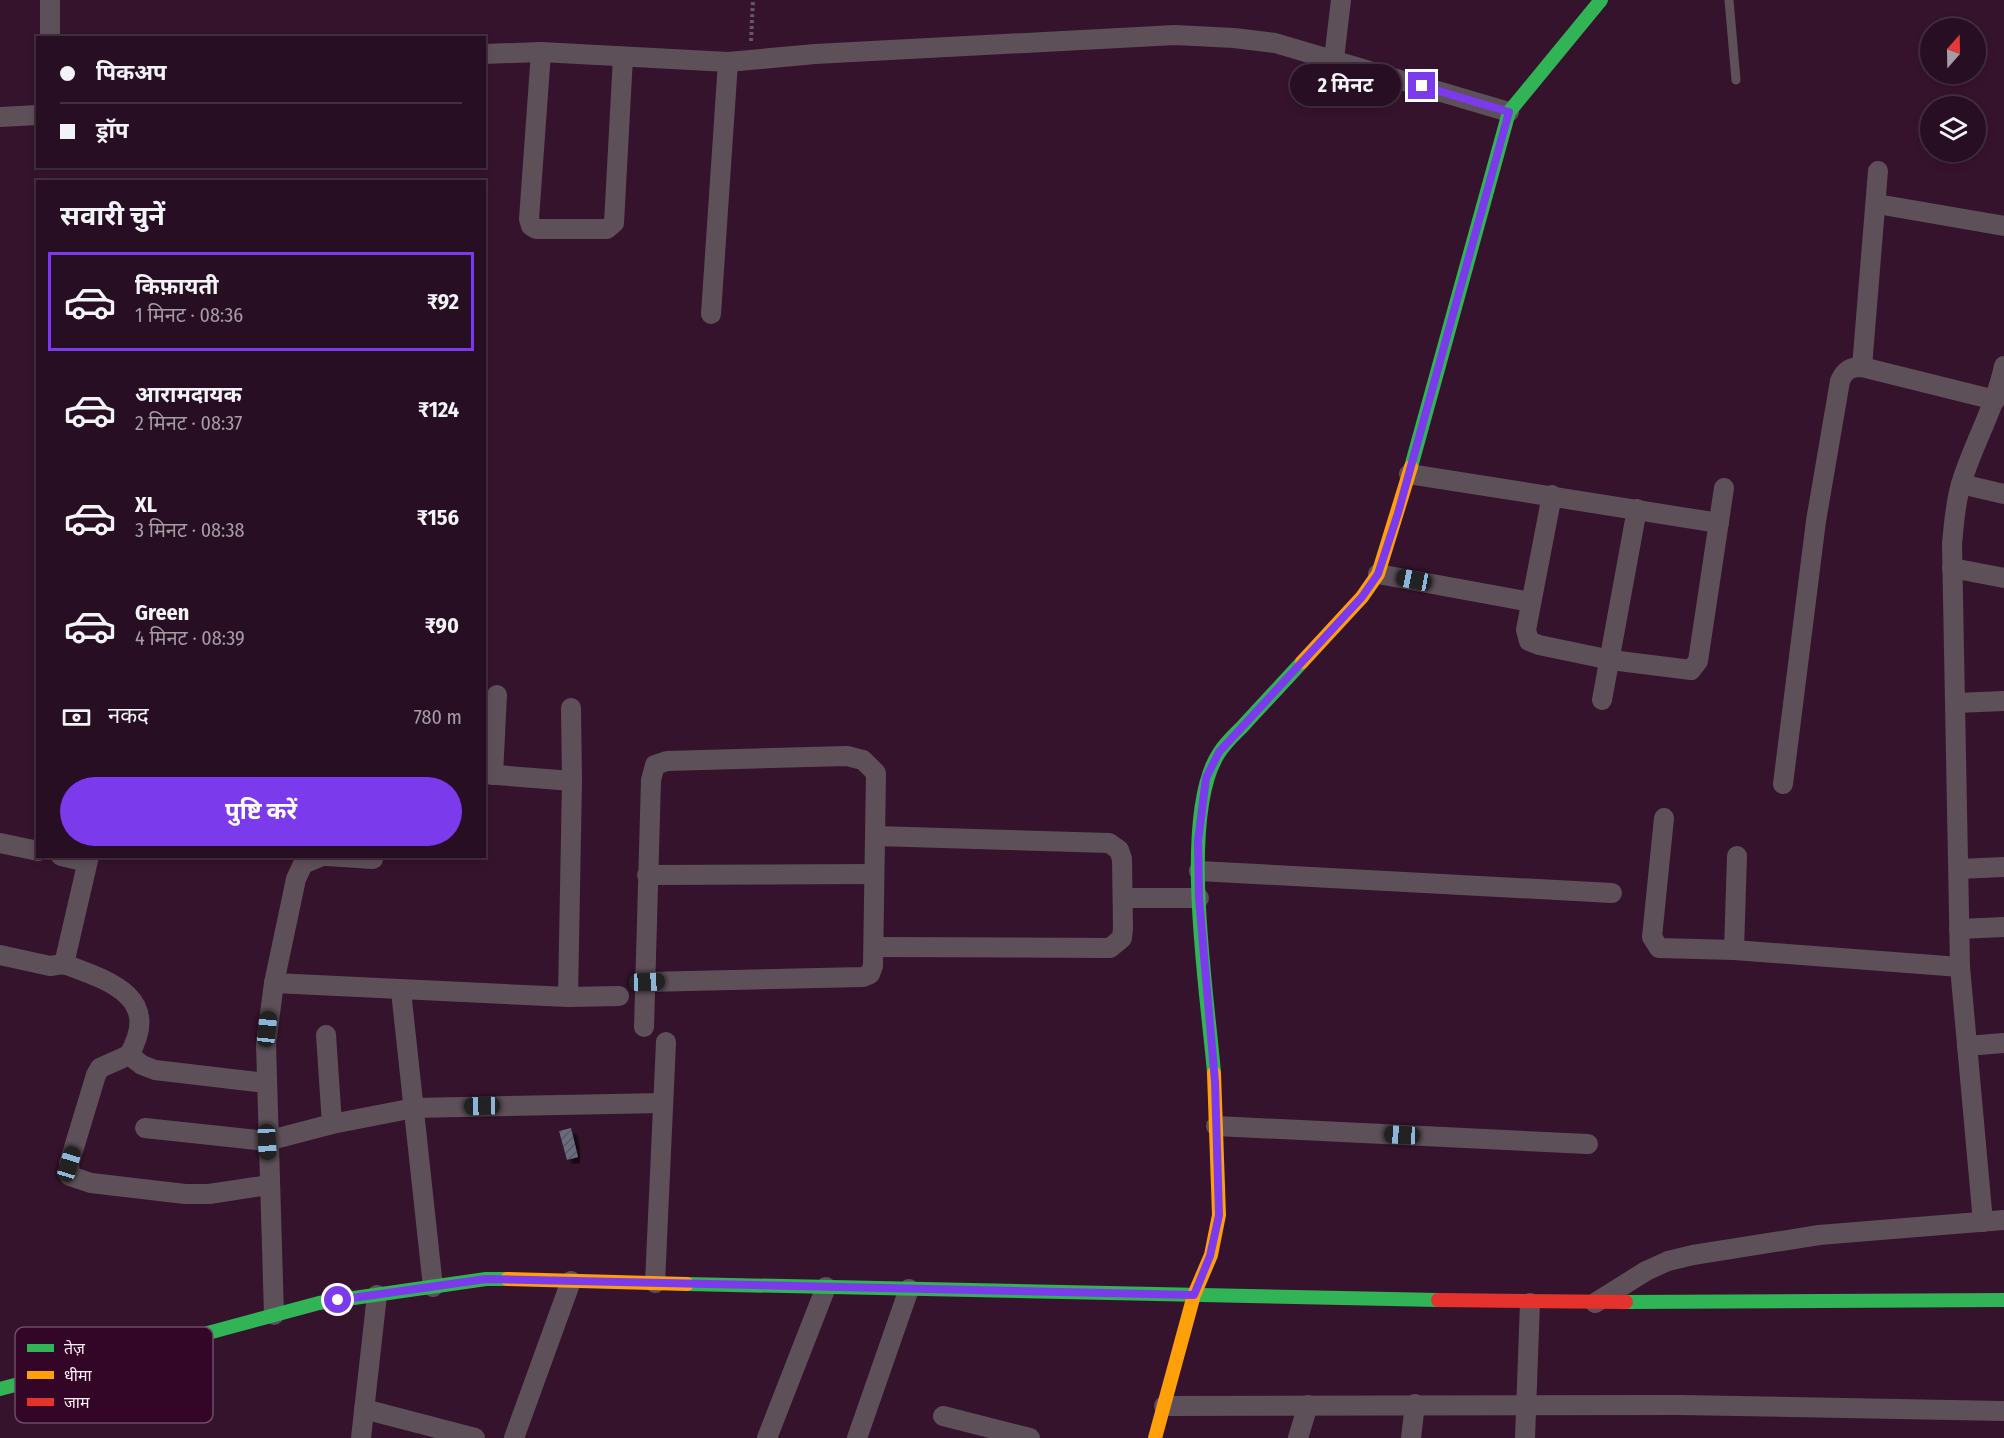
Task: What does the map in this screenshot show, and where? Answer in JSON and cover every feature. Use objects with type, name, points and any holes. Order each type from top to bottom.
[{"type":"street","points":[[50,0],[50,36]]},
{"type":"street","points":[[1334,59],[1341,0]]},
{"type":"street","points":[[1155,1438],[1194,1295],[1210,1256],[1219,1215],[1216,1125],[1199,898],[1202,796],[1206,778],[1219,752],[1300,662],[1341,621],[1378,574],[1409,474],[1483,199],[1509,112],[1601,0]]},
{"type":"street","points":[[486,54],[541,52],[728,62],[815,54],[1175,35],[1234,38],[1275,43],[1509,112]]},
{"type":"street","points":[[541,52],[530,219],[531,226],[536,229],[608,229],[614,223],[623,57]]},
{"type":"street","points":[[711,314],[728,62]]},
{"type":"street","points":[[0,117],[36,115]]},
{"type":"street","points":[[1862,367],[1878,171]]},
{"type":"street","points":[[1876,204],[2004,226]]},
{"type":"street","points":[[1783,784],[1816,521],[1839,381],[1850,367],[1862,367],[1995,400]]},
{"type":"street","points":[[1983,1222],[1960,967],[1952,568],[1955,512],[1961,483],[2003,375]]},
{"type":"street","points":[[1409,474],[1719,523]]},
{"type":"street","points":[[1961,483],[2004,494]]},
{"type":"street","points":[[1552,495],[1526,630],[1529,640],[1539,645],[1611,660],[1691,670],[1695,666],[1724,488]]},
{"type":"street","points":[[1602,700],[1637,510]]},
{"type":"street","points":[[1952,568],[2004,578]]},
{"type":"street","points":[[1378,574],[1531,602]]},
{"type":"street","points":[[497,695],[489,775],[572,781]]},
{"type":"street","points":[[1956,703],[2004,701]]},
{"type":"street","points":[[568,997],[571,708]]},
{"type":"street","points":[[644,1027],[651,773],[655,765],[666,761],[848,756],[863,760],[876,773],[874,947],[870,974],[863,977],[647,982]]},
{"type":"street","points":[[1664,818],[1654,943],[1659,948],[1734,950],[1960,967]]},
{"type":"street","points":[[874,947],[1110,948],[1122,938],[1123,898],[1122,859],[1119,850],[1109,843],[875,836]]},
{"type":"street","points":[[0,843],[36,851]]},
{"type":"street","points":[[1734,950],[1737,856]]},
{"type":"street","points":[[274,1315],[267,1142],[266,1044],[274,983],[299,870],[303,864],[317,858]]},
{"type":"street","points":[[358,858],[373,859]]},
{"type":"street","points":[[64,964],[88,859]]},
{"type":"street","points":[[1959,869],[2004,867]]},
{"type":"street","points":[[1199,871],[1612,893]]},
{"type":"street","points":[[647,875],[874,874]]},
{"type":"street","points":[[1123,898],[1199,898]]},
{"type":"street","points":[[1959,929],[2004,927]]},
{"type":"street","points":[[0,955],[50,966],[64,964],[110,982],[137,1006],[141,1017],[129,1055],[100,1068],[96,1075],[69,1164],[70,1176],[91,1183],[185,1194],[209,1194],[269,1185]]},
{"type":"street","points":[[274,983],[401,991],[568,997],[619,996]]},
{"type":"street","points":[[401,991],[433,1287]]},
{"type":"street","points":[[326,1035],[332,1124]]},
{"type":"street","points":[[655,1283],[666,1042]]},
{"type":"street","points":[[1967,1046],[2004,1042]]},
{"type":"street","points":[[129,1055],[142,1065],[155,1070],[266,1083]]},
{"type":"street","points":[[145,1128],[267,1142],[332,1124],[414,1108],[663,1103]]},
{"type":"street","points":[[1216,1125],[1588,1144]]},
{"type":"street","points":[[1595,1303],[1646,1271],[1668,1261],[1693,1255],[1820,1235],[2004,1220]]},
{"type":"street","points":[[213,1331],[319,1303],[486,1279],[1530,1303],[2004,1300]]},
{"type":"street","points":[[514,1438],[571,1281]]},
{"type":"street","points":[[767,1438],[826,1287]]},
{"type":"street","points":[[857,1438],[909,1289]]},
{"type":"street","points":[[361,1438],[377,1295]]},
{"type":"street","points":[[1525,1438],[1530,1303]]},
{"type":"street","points":[[0,1389],[15,1385]]},
{"type":"street","points":[[1411,1438],[1415,1404]]},
{"type":"street","points":[[1164,1406],[1525,1404],[2004,1411]]},
{"type":"street","points":[[1298,1438],[1308,1405]]},
{"type":"street","points":[[364,1409],[475,1438]]},
{"type":"street","points":[[943,1416],[1030,1438]]},
{"type":"lane","points":[[1730,0],[1736,80]]},
{"type":"path","points":[[750,61],[753,0]]},
{"type":"building","points":[[571,1128],[578,1157],[567,1160],[559,1131]]},
{"type":"traffic: fast","points":[[1411,467],[1509,112],[1601,0]]},
{"type":"traffic: fast","points":[[1214,1073],[1199,908],[1200,818],[1207,781],[1224,746],[1302,662]]},
{"type":"traffic: fast","points":[[213,1332],[319,1303],[486,1279],[507,1279]]},
{"type":"traffic: fast","points":[[687,1284],[1438,1300]]},
{"type":"traffic: fast","points":[[1626,1302],[2004,1300]]},
{"type":"traffic: fast","points":[[0,1389],[15,1385]]},
{"type":"traffic: slow","points":[[1302,662],[1362,597],[1378,574],[1411,467]]},
{"type":"traffic: slow","points":[[1155,1438],[1194,1295],[1211,1255],[1219,1215],[1214,1073]]},
{"type":"traffic: slow","points":[[507,1279],[687,1284]]},
{"type":"traffic: jam","points":[[1438,1300],[1626,1302]]},
{"type":"route","points":[[338,1300],[486,1279],[1194,1295],[1210,1256],[1219,1215],[1215,1082],[1199,898],[1198,841],[1206,778],[1219,752],[1300,662],[1341,621],[1378,574],[1398,513],[1483,199],[1509,112],[1422,86]]}]
